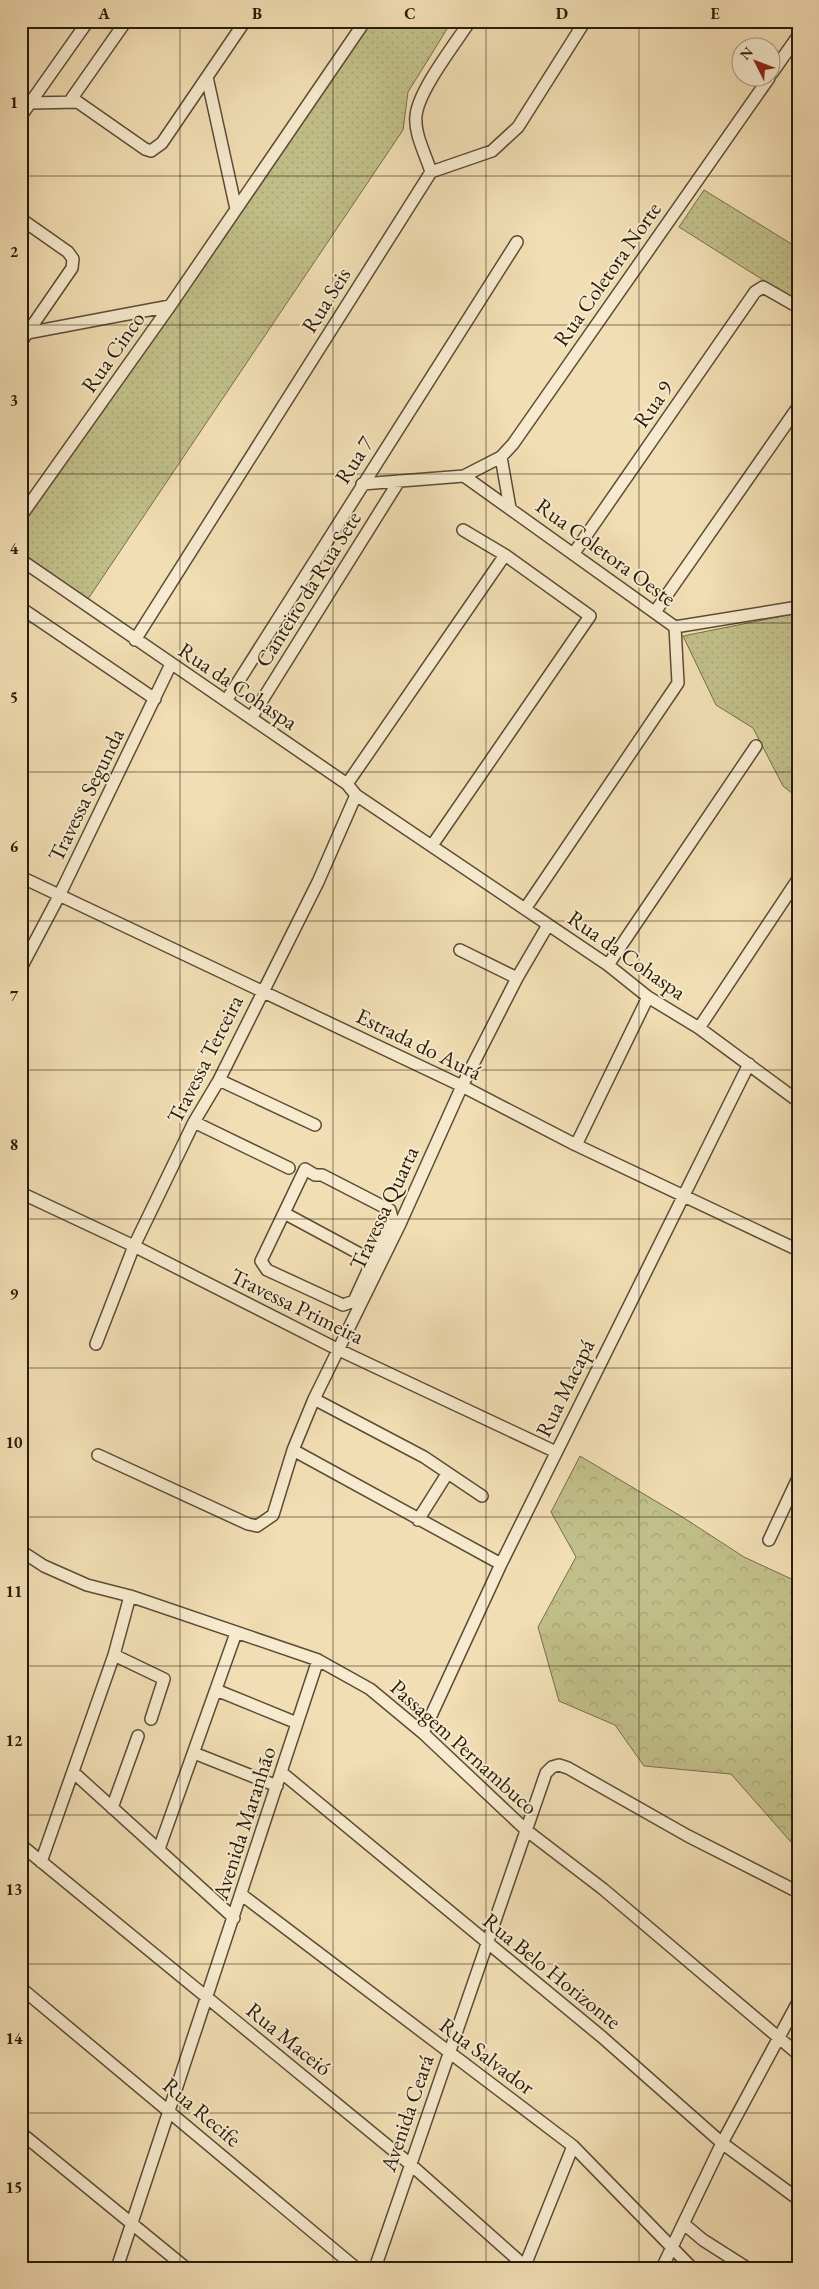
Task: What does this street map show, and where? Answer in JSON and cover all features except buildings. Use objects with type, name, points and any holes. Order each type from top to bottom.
[{"type":"street","points":[[21,116],[26,100],[88,21]]},
{"type":"street","points":[[126,21],[72,98],[145,150],[151,151],[162,143],[245,21]]},
{"type":"street","name":"Rua Cinco","points":[[21,516],[170,306],[365,21]]},
{"type":"street","points":[[470,21],[419,100],[416,116],[417,128],[431,172],[492,151],[518,127],[585,21]]},
{"type":"street","points":[[782,59],[798,36]]},
{"type":"street","points":[[207,76],[236,209]]},
{"type":"street","name":"Rua Coletora Norte","points":[[464,476],[482,468],[501,456],[513,444],[762,88]]},
{"type":"street","points":[[26,100],[78,102]]},
{"type":"street","name":"Rua Seis","points":[[135,640],[431,172]]},
{"type":"street","points":[[21,219],[68,252],[73,259],[72,268],[24,338]]},
{"type":"street","name":"Rua 7","points":[[226,701],[517,242]]},
{"type":"street","name":"Rua 9","points":[[574,553],[755,292],[762,287],[798,307]]},
{"type":"street","points":[[24,338],[170,306]]},
{"type":"street","points":[[655,612],[798,407]]},
{"type":"street","name":"Rua Coletora Oeste","points":[[501,456],[510,508]]},
{"type":"street","points":[[362,484],[464,476]]},
{"type":"street","name":"Rua Coletora Oeste","points":[[464,476],[675,627],[798,607]]},
{"type":"street","name":"Canteiro da Rua Sete","points":[[250,718],[399,481]]},
{"type":"street","points":[[432,844],[590,616],[505,555],[463,530]]},
{"type":"street","points":[[348,784],[505,555]]},
{"type":"street","name":"Rua da Cohaspa","points":[[21,560],[135,640],[348,784],[356,795],[432,844],[548,925],[608,964],[648,996],[699,1028],[798,1101]]},
{"type":"street","points":[[21,608],[155,699]]},
{"type":"street","points":[[525,909],[678,683],[675,627]]},
{"type":"street","name":"Travessa Segunda","points":[[21,968],[59,896],[171,664]]},
{"type":"street","points":[[608,964],[756,746]]},
{"type":"street","name":"Travessa Terceira","points":[[96,1344],[134,1246],[194,1122],[219,1080],[318,882],[356,795]]},
{"type":"street","name":"Estrada do Aurá","points":[[21,877],[462,1086],[576,1145],[798,1250]]},
{"type":"street","points":[[699,1028],[798,879]]},
{"type":"street","name":"Travessa Quarta","points":[[98,1455],[248,1524],[257,1526],[273,1515],[293,1450],[314,1399],[339,1350],[396,1221],[517,978],[548,925]]},
{"type":"street","points":[[460,950],[517,978]]},
{"type":"street","points":[[576,1145],[648,996]]},
{"type":"street","name":"Rua Macapá","points":[[423,1733],[501,1564],[749,1064]]},
{"type":"street","points":[[219,1080],[315,1126]]},
{"type":"street","points":[[194,1122],[289,1168]]},
{"type":"street","points":[[305,1170],[315,1175],[322,1175],[387,1208],[396,1221],[372,1261],[354,1301],[344,1305],[267,1270],[260,1262],[305,1170]]},
{"type":"street","name":"Travessa Primeira","points":[[21,1193],[134,1246],[339,1350],[556,1452]]},
{"type":"street","points":[[284,1213],[372,1261]]},
{"type":"street","points":[[314,1399],[424,1457],[482,1496]]},
{"type":"street","points":[[293,1450],[501,1564]]},
{"type":"street","points":[[418,1520],[447,1474]]},
{"type":"street","points":[[769,1540],[798,1478]]},
{"type":"street","name":"Passagem Pernambuco","points":[[21,1551],[44,1566],[87,1585],[130,1596],[318,1660],[370,1689],[423,1733],[526,1830],[604,1889],[798,2054]]},
{"type":"street","points":[[41,1862],[114,1655],[130,1596]]},
{"type":"street","points":[[159,1849],[236,1633]]},
{"type":"street","points":[[114,1655],[164,1679],[151,1719]]},
{"type":"street","name":"Avenida Maranhão","points":[[117,2268],[208,1998],[318,1660]]},
{"type":"street","points":[[216,1690],[297,1723]]},
{"type":"street","points":[[112,1808],[138,1736]]},
{"type":"street","points":[[194,1753],[277,1786]]},
{"type":"street","name":"Avenida Ceará","points":[[375,2268],[546,1773],[552,1767],[560,1764],[568,1768],[688,1836],[798,1892]]},
{"type":"street","points":[[74,1772],[234,1918]]},
{"type":"street","name":"Rua Belo Horizonte","points":[[281,1772],[602,2037],[722,2143],[798,2199]]},
{"type":"street","name":"Rua Maceió","points":[[21,1845],[410,2164],[525,2267]]},
{"type":"street","name":"Rua Salvador","points":[[242,1895],[573,2146],[692,2268]]},
{"type":"street","name":"Rua Recife","points":[[21,1988],[356,2268]]},
{"type":"street","points":[[662,2268],[722,2143],[798,2002]]},
{"type":"street","points":[[21,2133],[186,2268]]},
{"type":"street","points":[[525,2267],[573,2146]]},
{"type":"street","points":[[684,2224],[703,2240],[747,2268]]},
{"type":"green space","points":[[370,21],[452,21],[408,92],[403,130],[88,599],[21,552],[21,513]]},
{"type":"green space","points":[[704,190],[798,248],[798,302],[679,227]]},
{"type":"green space","points":[[793,614],[798,617],[798,798],[783,786],[753,728],[716,705],[683,636]]},
{"type":"green space","points":[[580,1456],[684,1518],[744,1557],[798,1582],[798,1850],[731,1774],[644,1766],[615,1725],[559,1701],[538,1627],[576,1557],[551,1512]]}]
